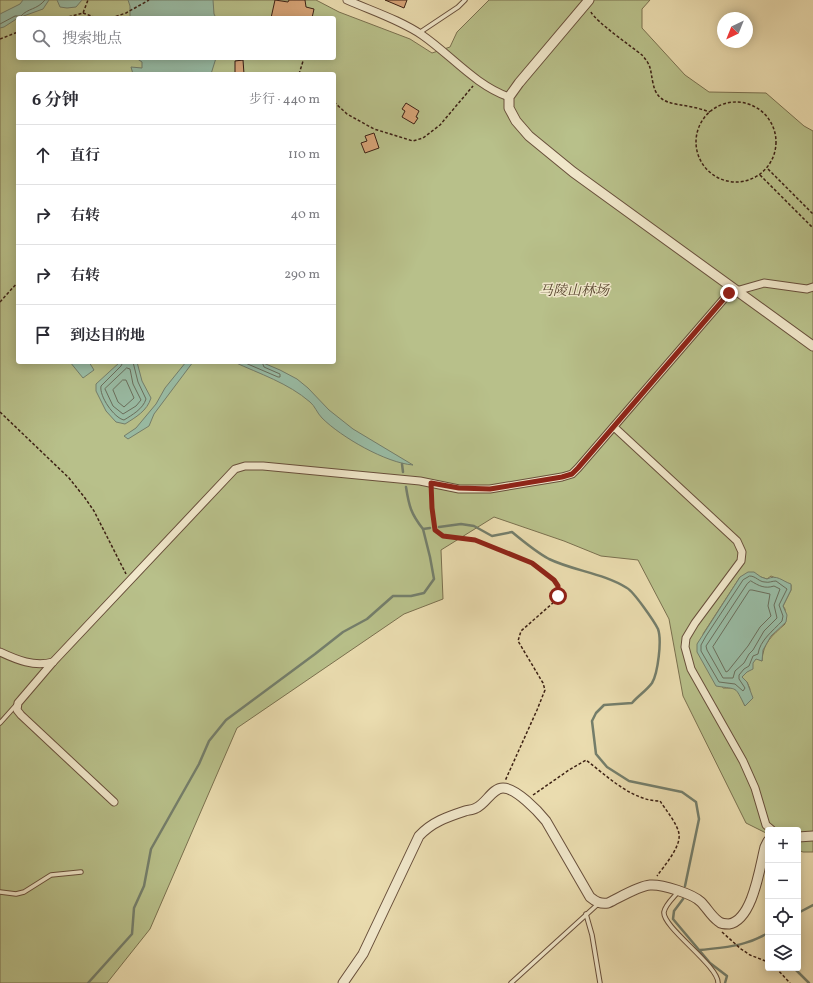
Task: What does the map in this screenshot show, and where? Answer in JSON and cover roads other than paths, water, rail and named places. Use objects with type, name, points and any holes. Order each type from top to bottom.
[{"type":"street","points":[[347,0],[410,27],[478,80],[497,92],[509,97]]},
{"type":"street","points":[[589,1],[509,97],[509,108],[516,120],[529,136],[572,172],[813,346]]},
{"type":"street","points":[[114,802],[21,715],[18,710],[18,703],[53,662],[235,469],[245,466],[263,466],[420,481],[459,488],[490,489],[572,474],[729,293],[764,283],[807,289],[813,287]]},
{"type":"street","points":[[614,427],[737,541],[742,552],[741,561],[735,571],[695,623],[686,638],[686,647],[691,668],[744,761],[755,788],[766,825],[768,827]]},
{"type":"street","points":[[0,652],[17,660],[42,665],[53,662]]},
{"type":"street","points":[[343,983],[363,954],[419,836],[427,828],[444,818],[476,808],[494,792],[502,788],[508,789],[526,800],[546,821],[590,897],[602,904],[608,903],[649,885],[659,885],[696,898],[717,920],[724,924],[732,923],[739,919],[746,911],[753,895],[765,846]]},
{"type":"street","points":[[801,837],[813,836]]},
{"type":"lane","points":[[419,33],[458,7],[465,0]]},
{"type":"lane","points":[[0,723],[18,703]]},
{"type":"lane","points":[[0,892],[16,894],[24,892],[51,875],[81,872]]},
{"type":"lane","points":[[678,892],[664,910],[664,915],[671,927],[712,970],[718,980],[718,983]]},
{"type":"lane","points":[[511,983],[599,903]]},
{"type":"lane","points":[[586,914],[592,935],[600,983]]},
{"type":"water","points":[[23,0],[49,0],[43,9],[24,16],[16,16],[16,19],[0,28],[0,14],[20,4]]},
{"type":"water","points":[[57,0],[82,0],[76,7],[67,8],[60,7]]},
{"type":"water","points":[[128,0],[213,0],[215,16],[130,16],[130,6]]},
{"type":"water","points":[[139,60],[215,60],[212,72],[132,72],[131,67],[142,68],[142,62]]},
{"type":"water","points":[[72,364],[90,364],[94,370],[83,378]]},
{"type":"water","points":[[118,364],[138,364],[142,381],[151,398],[147,407],[137,416],[125,424],[116,422],[106,411],[96,391],[96,384]]},
{"type":"water","points":[[184,364],[192,364],[154,414],[149,426],[128,439],[124,436],[136,428],[156,404],[165,388]]},
{"type":"water","points":[[239,364],[266,364],[297,379],[329,410],[353,429],[413,465],[402,463],[377,454],[352,441],[320,416],[312,404],[301,395],[274,379]]},
{"type":"water","points":[[748,572],[754,572],[767,579],[774,577],[779,578],[791,584],[791,590],[783,606],[787,615],[786,622],[771,636],[763,650],[762,661],[756,659],[753,663],[753,669],[742,677],[747,682],[753,698],[745,706],[737,691],[716,686],[697,652],[697,644],[740,577]]},
{"type":"waterway","points":[[402,464],[403,472]]},
{"type":"waterway","points":[[406,487],[413,514],[423,529],[430,528]]},
{"type":"waterway","points":[[439,527],[461,524],[474,526],[492,536],[512,532],[549,559],[598,575],[627,588],[648,614],[658,629],[660,641],[659,656],[654,678],[650,686],[632,703],[604,705],[596,713],[592,721],[596,754],[607,767],[629,781],[682,792],[696,802],[699,819],[685,886]]},
{"type":"waterway","points":[[88,983],[132,934],[134,908],[144,886],[151,849],[199,764],[209,741],[226,720],[343,632],[367,619],[393,596],[411,596],[424,593],[434,579],[423,529]]},
{"type":"waterway","points":[[683,899],[674,911],[673,919],[710,963],[727,976],[725,983]]},
{"type":"waterway","points":[[801,911],[813,905]]},
{"type":"waterway","points":[[700,950],[743,944],[765,935]]},
{"type":"waterway","points":[[797,971],[809,983]]},
{"type":"park label","name":"马陵山林场","points":[[574,290]]}]
